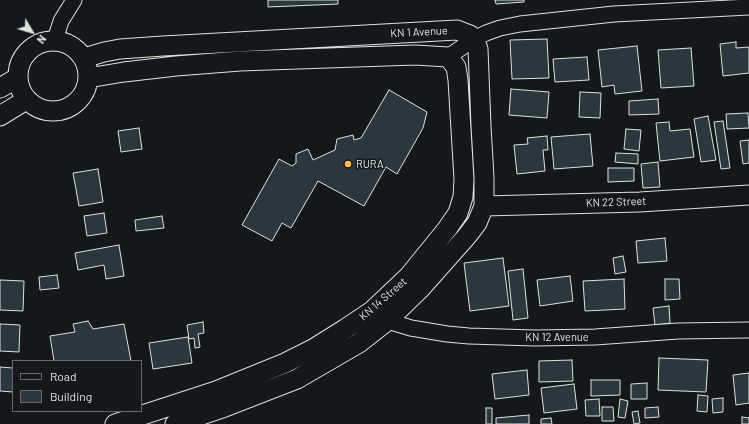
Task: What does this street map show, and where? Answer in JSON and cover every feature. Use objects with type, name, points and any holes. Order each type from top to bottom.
[{"type":"street","points":[[55,40],[61,21],[74,0]]},
{"type":"street","points":[[448,57],[474,39],[486,33],[500,28],[520,24],[614,14],[749,7]]},
{"type":"street","name":"KN 1 Avenue","points":[[84,58],[120,49],[156,46],[456,30],[470,35],[474,39]]},
{"type":"street","name":"KN 14 Street","points":[[175,424],[225,407],[297,379],[359,343],[387,321],[420,289],[468,236],[477,223],[484,206],[478,50],[474,39]]},
{"type":"street","points":[[55,40],[66,42],[76,49],[84,58],[88,68],[86,88],[80,99],[71,106],[59,111],[47,111],[36,107],[26,100],[20,90],[17,78],[18,66],[23,55],[32,46],[43,41],[55,40]]},
{"type":"street","name":"KN 1 Avenue","points":[[88,78],[176,66],[240,61],[415,55],[448,57]]},
{"type":"street","name":"KN 14 Street","points":[[127,422],[216,392],[285,363],[313,349],[368,314],[408,277],[458,213],[463,196],[464,179],[458,80],[456,67],[448,57]]},
{"type":"street","points":[[0,88],[17,78]]},
{"type":"street","points":[[0,116],[26,100]]},
{"type":"street","name":"KN 22 Street","points":[[484,206],[640,202],[749,195]]},
{"type":"street","points":[[460,205],[484,206]]},
{"type":"street","name":"KN 12 Avenue","points":[[368,314],[387,321],[427,330],[469,336],[535,338],[595,337],[678,331],[749,330]]},
{"type":"building","points":[[268,0],[338,0],[338,4],[268,7]]},
{"type":"building","points":[[495,0],[524,0],[524,2],[496,4]]},
{"type":"building","points":[[547,39],[549,78],[512,79],[510,40]]},
{"type":"building","points":[[736,42],[736,48],[749,47],[749,73],[723,76],[720,44]]},
{"type":"building","points":[[637,46],[642,91],[615,94],[614,85],[602,87],[598,50]]},
{"type":"building","points":[[691,48],[694,86],[661,88],[658,50]]},
{"type":"building","points":[[587,57],[589,80],[555,82],[553,59]]},
{"type":"building","points":[[511,89],[549,92],[547,118],[509,115]]},
{"type":"building","name":"RURA","points":[[389,90],[427,112],[423,128],[397,174],[386,167],[364,206],[318,181],[291,228],[282,223],[272,241],[242,225],[279,159],[292,166],[296,163],[296,154],[308,149],[313,160],[335,150],[337,139],[353,135],[354,140],[361,138]]},
{"type":"building","points":[[580,92],[601,93],[600,118],[579,117]]},
{"type":"building","points":[[658,99],[659,114],[629,115],[629,101]]},
{"type":"building","points":[[748,113],[749,128],[727,129],[726,114]]},
{"type":"building","points":[[708,116],[716,160],[701,162],[694,119]]},
{"type":"building","points":[[723,121],[730,168],[721,169],[714,122]]},
{"type":"building","points":[[669,122],[670,131],[690,129],[694,157],[660,161],[656,123]]},
{"type":"building","points":[[139,128],[142,149],[121,152],[118,131]]},
{"type":"building","points":[[626,129],[641,130],[639,151],[624,149]]},
{"type":"building","points":[[590,134],[593,166],[554,169],[551,137]]},
{"type":"building","points":[[547,136],[548,150],[543,150],[545,171],[517,174],[514,145],[528,144],[527,138]]},
{"type":"building","points":[[749,140],[749,163],[743,164],[740,141]]},
{"type":"building","points":[[616,153],[638,154],[638,164],[615,162]]},
{"type":"building","points":[[658,162],[660,187],[643,188],[641,164]]},
{"type":"building","points":[[608,168],[634,168],[634,181],[608,182]]},
{"type":"building","points":[[98,169],[103,202],[79,206],[73,173]]},
{"type":"building","points":[[104,213],[107,233],[87,236],[84,216]]},
{"type":"building","points":[[162,216],[164,228],[136,231],[135,220]]},
{"type":"building","points":[[665,238],[667,261],[638,263],[636,241]]},
{"type":"building","points":[[119,245],[124,276],[106,279],[104,265],[78,270],[75,253]]},
{"type":"building","points":[[623,256],[626,272],[615,274],[613,258]]},
{"type":"building","points":[[503,258],[509,306],[470,311],[464,263]]},
{"type":"building","points":[[523,269],[528,318],[513,320],[508,271]]},
{"type":"building","points":[[57,275],[59,288],[40,290],[39,277]]},
{"type":"building","points":[[570,276],[573,301],[540,306],[537,280]]},
{"type":"building","points":[[624,279],[625,309],[585,311],[583,281]]},
{"type":"building","points":[[665,279],[679,279],[680,299],[665,300]]},
{"type":"building","points":[[0,280],[24,281],[23,311],[0,310]]},
{"type":"building","points":[[669,306],[670,323],[655,325],[653,308]]},
{"type":"building","points":[[88,321],[93,329],[124,324],[131,360],[54,360],[50,336],[75,332],[73,324]]},
{"type":"building","points":[[203,322],[204,333],[198,334],[200,347],[195,348],[194,338],[189,339],[187,325]]},
{"type":"building","points":[[0,324],[20,325],[19,352],[0,351]]},
{"type":"building","points":[[188,337],[192,363],[153,369],[149,343]]},
{"type":"building","points":[[659,358],[708,360],[706,392],[658,390]]},
{"type":"building","points":[[572,360],[573,381],[539,382],[539,361]]},
{"type":"building","points":[[0,367],[12,368],[12,392],[0,391]]},
{"type":"building","points":[[527,370],[529,395],[495,399],[492,374]]},
{"type":"building","points":[[749,373],[749,403],[736,405],[733,375]]},
{"type":"building","points":[[591,380],[620,380],[620,395],[591,396]]},
{"type":"building","points":[[647,383],[647,399],[631,399],[631,384]]},
{"type":"building","points":[[574,384],[577,409],[544,413],[541,388]]},
{"type":"building","points":[[698,395],[708,396],[707,412],[697,411]]},
{"type":"building","points":[[723,398],[723,412],[713,413],[712,399]]},
{"type":"building","points":[[599,399],[600,416],[586,416],[585,400]]},
{"type":"building","points":[[620,399],[628,401],[625,418],[618,417]]},
{"type":"building","points":[[602,407],[613,407],[614,421],[602,421]]},
{"type":"building","points":[[658,407],[659,417],[645,418],[645,408]]},
{"type":"building","points":[[486,408],[492,408],[492,424],[486,424]]},
{"type":"building","points":[[638,411],[640,423],[634,424],[632,412]]},
{"type":"building","points":[[529,415],[529,424],[496,424],[496,418]]},
{"type":"building","points":[[742,417],[749,418],[749,424],[742,424]]},
{"type":"building","points":[[551,418],[552,424],[541,424],[541,419]]},
{"type":"place","name":"RURA","points":[[348,164]]}]
